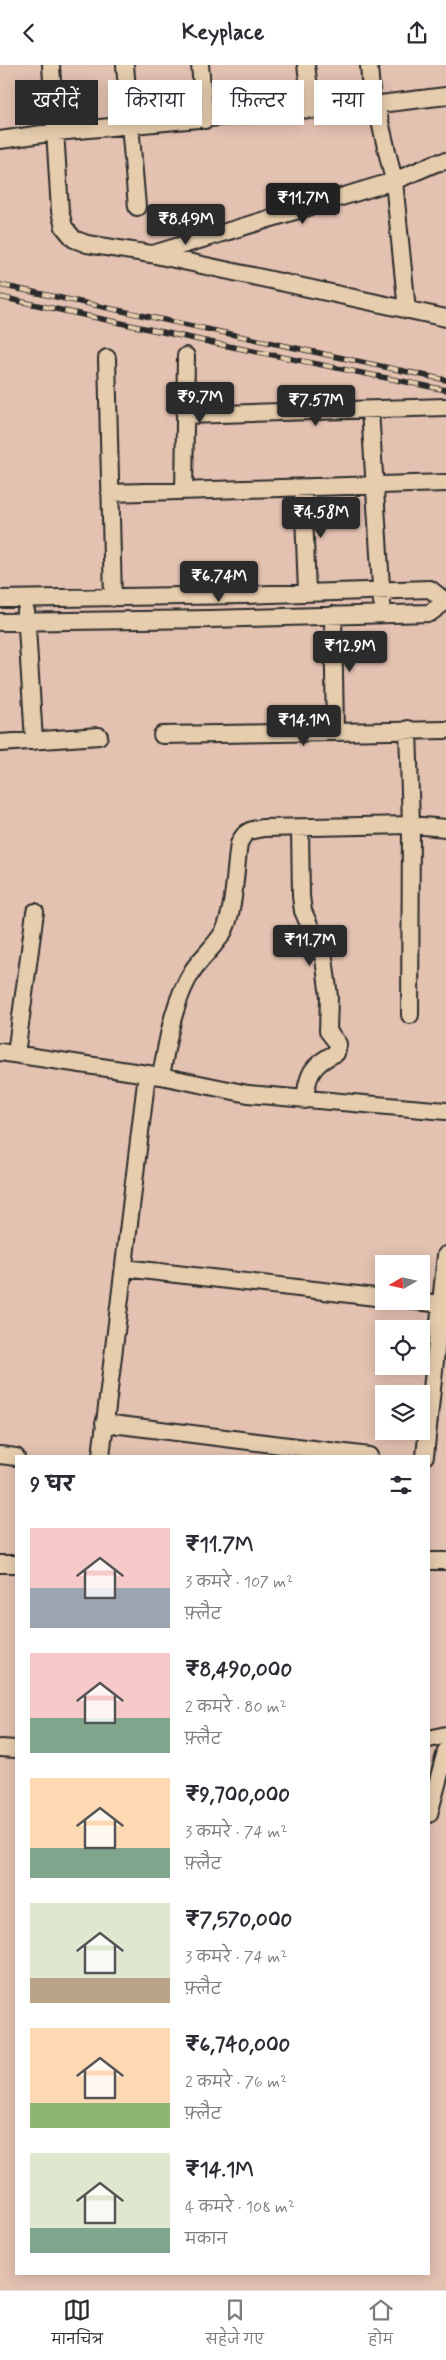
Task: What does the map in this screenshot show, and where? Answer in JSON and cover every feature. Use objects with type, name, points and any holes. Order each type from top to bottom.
[{"type":"street","points":[[51,65],[60,211],[64,227],[74,239],[87,244],[151,254],[446,318]]},
{"type":"street","points":[[125,65],[137,207]]},
{"type":"street","points":[[200,65],[205,119]]},
{"type":"street","points":[[0,140],[56,132],[312,110],[306,65]]},
{"type":"street","points":[[369,65],[370,80]]},
{"type":"street","points":[[382,104],[446,96]]},
{"type":"street","points":[[381,125],[394,181],[407,310]]},
{"type":"street","points":[[151,254],[394,181],[436,163],[446,161]]},
{"type":"street","points":[[184,491],[186,356]]},
{"type":"street","points":[[107,358],[113,599]]},
{"type":"street","points":[[185,415],[446,407]]},
{"type":"street","points":[[370,410],[382,614]]},
{"type":"street","points":[[110,493],[446,483]]},
{"type":"street","points":[[303,488],[307,592]]},
{"type":"street","points":[[0,599],[26,597],[113,599],[430,589],[446,601],[430,613],[0,622]]},
{"type":"street","points":[[26,597],[34,741]]},
{"type":"street","points":[[333,615],[335,731]]},
{"type":"street","points":[[408,729],[411,825],[410,1015]]},
{"type":"street","points":[[162,735],[446,729]]},
{"type":"street","points":[[0,743],[99,736]]},
{"type":"street","points":[[100,1455],[124,1268],[154,1075],[174,1009],[184,986],[194,969],[224,931],[230,912],[239,844],[242,835],[249,830],[263,828],[300,829],[411,825],[446,828]]},
{"type":"street","points":[[300,829],[300,896],[303,911],[324,958],[329,991],[328,1031],[338,1044],[336,1053],[311,1071],[307,1081],[305,1099]]},
{"type":"street","points":[[35,912],[8,1053],[154,1075],[248,1094],[446,1111]]},
{"type":"street","points":[[425,1455],[446,1255]]},
{"type":"street","points":[[124,1268],[375,1297]]},
{"type":"street","points":[[430,1303],[441,1304]]},
{"type":"street","points":[[104,1423],[361,1455]]},
{"type":"street","points":[[0,1455],[15,1457]]},
{"type":"street","points":[[430,1561],[446,1561]]},
{"type":"street","points":[[0,1564],[15,1564]]},
{"type":"street","points":[[430,1739],[446,1735]]},
{"type":"street","points":[[0,1748],[15,1749]]},
{"type":"street","points":[[430,1810],[446,1751]]},
{"type":"railway","points":[[0,285],[446,380]]},
{"type":"railway","points":[[0,297],[446,390]]}]
